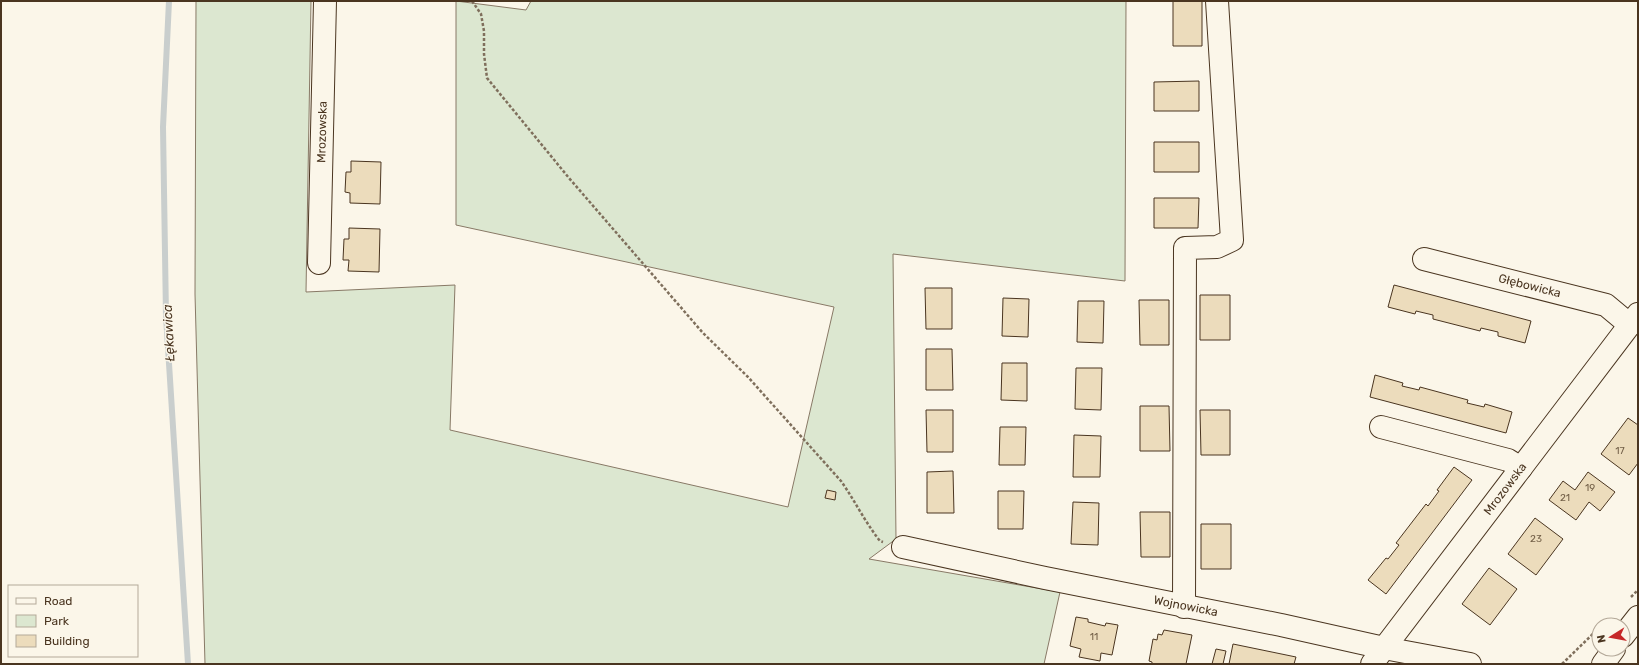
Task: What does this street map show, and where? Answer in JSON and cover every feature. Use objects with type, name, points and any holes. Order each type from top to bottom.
[{"type":"street","name":"Mrozowska","points":[[319,263],[325,1]]},
{"type":"street","points":[[1184,607],[1185,248],[1217,247],[1232,240],[1217,1]]},
{"type":"street","name":"Głębowicka","points":[[1424,259],[1606,305],[1634,320]]},
{"type":"street","name":"Mrozowska","points":[[1378,656],[1634,320]]},
{"type":"street","points":[[1381,427],[1508,460],[1521,468]]},
{"type":"street","name":"Wojnowicka","points":[[903,547],[1184,607],[1281,625],[1378,656],[1470,664]]},
{"type":"street","points":[[1631,626],[1638,617]]},
{"type":"path","points":[[472,1],[481,14],[484,31],[484,54],[487,78],[569,178],[698,327],[748,377],[841,481],[867,525],[880,541]]},
{"type":"path","points":[[1562,664],[1591,636]]},
{"type":"green space","points":[[196,1],[311,1],[306,292],[455,285],[450,430],[788,507],[834,307],[456,225],[456,1],[526,10],[531,1],[1126,1],[1125,281],[893,254],[896,539],[869,559],[1060,592],[1044,664],[205,664],[195,294]]},
{"type":"building","points":[[1173,1],[1202,1],[1202,46],[1173,46]]},
{"type":"building","points":[[1199,81],[1199,111],[1154,111],[1154,82]]},
{"type":"building","points":[[1154,142],[1199,142],[1199,172],[1154,172]]},
{"type":"building","points":[[351,161],[381,162],[380,204],[350,203],[350,193],[345,192],[346,172],[351,172]]},
{"type":"building","points":[[1154,198],[1199,198],[1198,228],[1154,228]]},
{"type":"building","points":[[349,228],[380,229],[379,272],[348,271],[349,260],[343,260],[344,239],[349,239]]},
{"type":"building","points":[[1394,285],[1531,321],[1525,343],[1498,336],[1498,332],[1481,328],[1480,331],[1433,319],[1433,315],[1416,311],[1415,314],[1388,307]]},
{"type":"building","points":[[925,288],[952,288],[952,329],[926,329]]},
{"type":"building","points":[[1200,295],[1230,295],[1230,340],[1200,340]]},
{"type":"building","points":[[1003,298],[1029,299],[1028,337],[1002,336]]},
{"type":"building","points":[[1139,300],[1169,300],[1169,345],[1140,345]]},
{"type":"building","points":[[1078,301],[1104,301],[1103,343],[1077,342]]},
{"type":"building","points":[[926,349],[952,349],[953,390],[926,390]]},
{"type":"building","points":[[1002,363],[1027,363],[1027,401],[1001,400]]},
{"type":"building","points":[[1076,368],[1102,368],[1101,410],[1075,409]]},
{"type":"building","points":[[1375,375],[1403,383],[1402,386],[1419,390],[1420,387],[1468,400],[1467,403],[1484,407],[1485,404],[1512,412],[1506,433],[1370,397]]},
{"type":"building","points":[[1140,406],[1169,406],[1170,451],[1140,451]]},
{"type":"building","points":[[926,410],[953,410],[953,452],[927,452]]},
{"type":"building","points":[[1200,410],[1230,410],[1230,455],[1201,455]]},
{"type":"building","points":[[1628,418],[1638,425],[1638,463],[1629,475],[1601,454]]},
{"type":"building","points":[[1000,427],[1026,427],[1025,465],[999,465]]},
{"type":"building","points":[[1074,435],[1101,436],[1100,477],[1073,477]]},
{"type":"building","points":[[1454,467],[1472,480],[1386,594],[1368,580],[1399,545],[1396,543],[1426,504],[1428,506],[1439,491],[1437,490]]},
{"type":"building","points":[[953,471],[954,513],[927,513],[927,472]]},
{"type":"building","points":[[1588,472],[1615,492],[1600,511],[1589,502],[1576,520],[1549,500],[1563,481],[1575,490]]},
{"type":"building","points":[[827,490],[836,492],[835,500],[825,498]]},
{"type":"building","points":[[998,491],[1024,491],[1023,529],[998,529]]},
{"type":"building","points":[[1073,502],[1099,503],[1098,545],[1071,544]]},
{"type":"building","points":[[1140,512],[1170,512],[1170,557],[1141,557]]},
{"type":"building","points":[[1535,518],[1563,539],[1536,575],[1508,554]]},
{"type":"building","points":[[1201,524],[1231,524],[1231,569],[1201,569]]},
{"type":"building","points":[[1489,568],[1517,589],[1490,625],[1462,604]]},
{"type":"building","points":[[1076,617],[1088,619],[1088,622],[1105,626],[1106,623],[1118,625],[1112,655],[1101,653],[1100,661],[1079,657],[1081,649],[1070,646]]},
{"type":"building","points":[[1164,630],[1192,635],[1186,664],[1152,664],[1152,662],[1149,661],[1153,639],[1157,640],[1158,634],[1162,635]]},
{"type":"building","points":[[1233,644],[1296,657],[1294,664],[1229,664]]},
{"type":"building","points":[[1216,649],[1226,651],[1223,664],[1212,664]]},
{"type":"waterway","name":"Łękawica","points":[[169,1],[163,127],[166,316],[188,664]]}]
